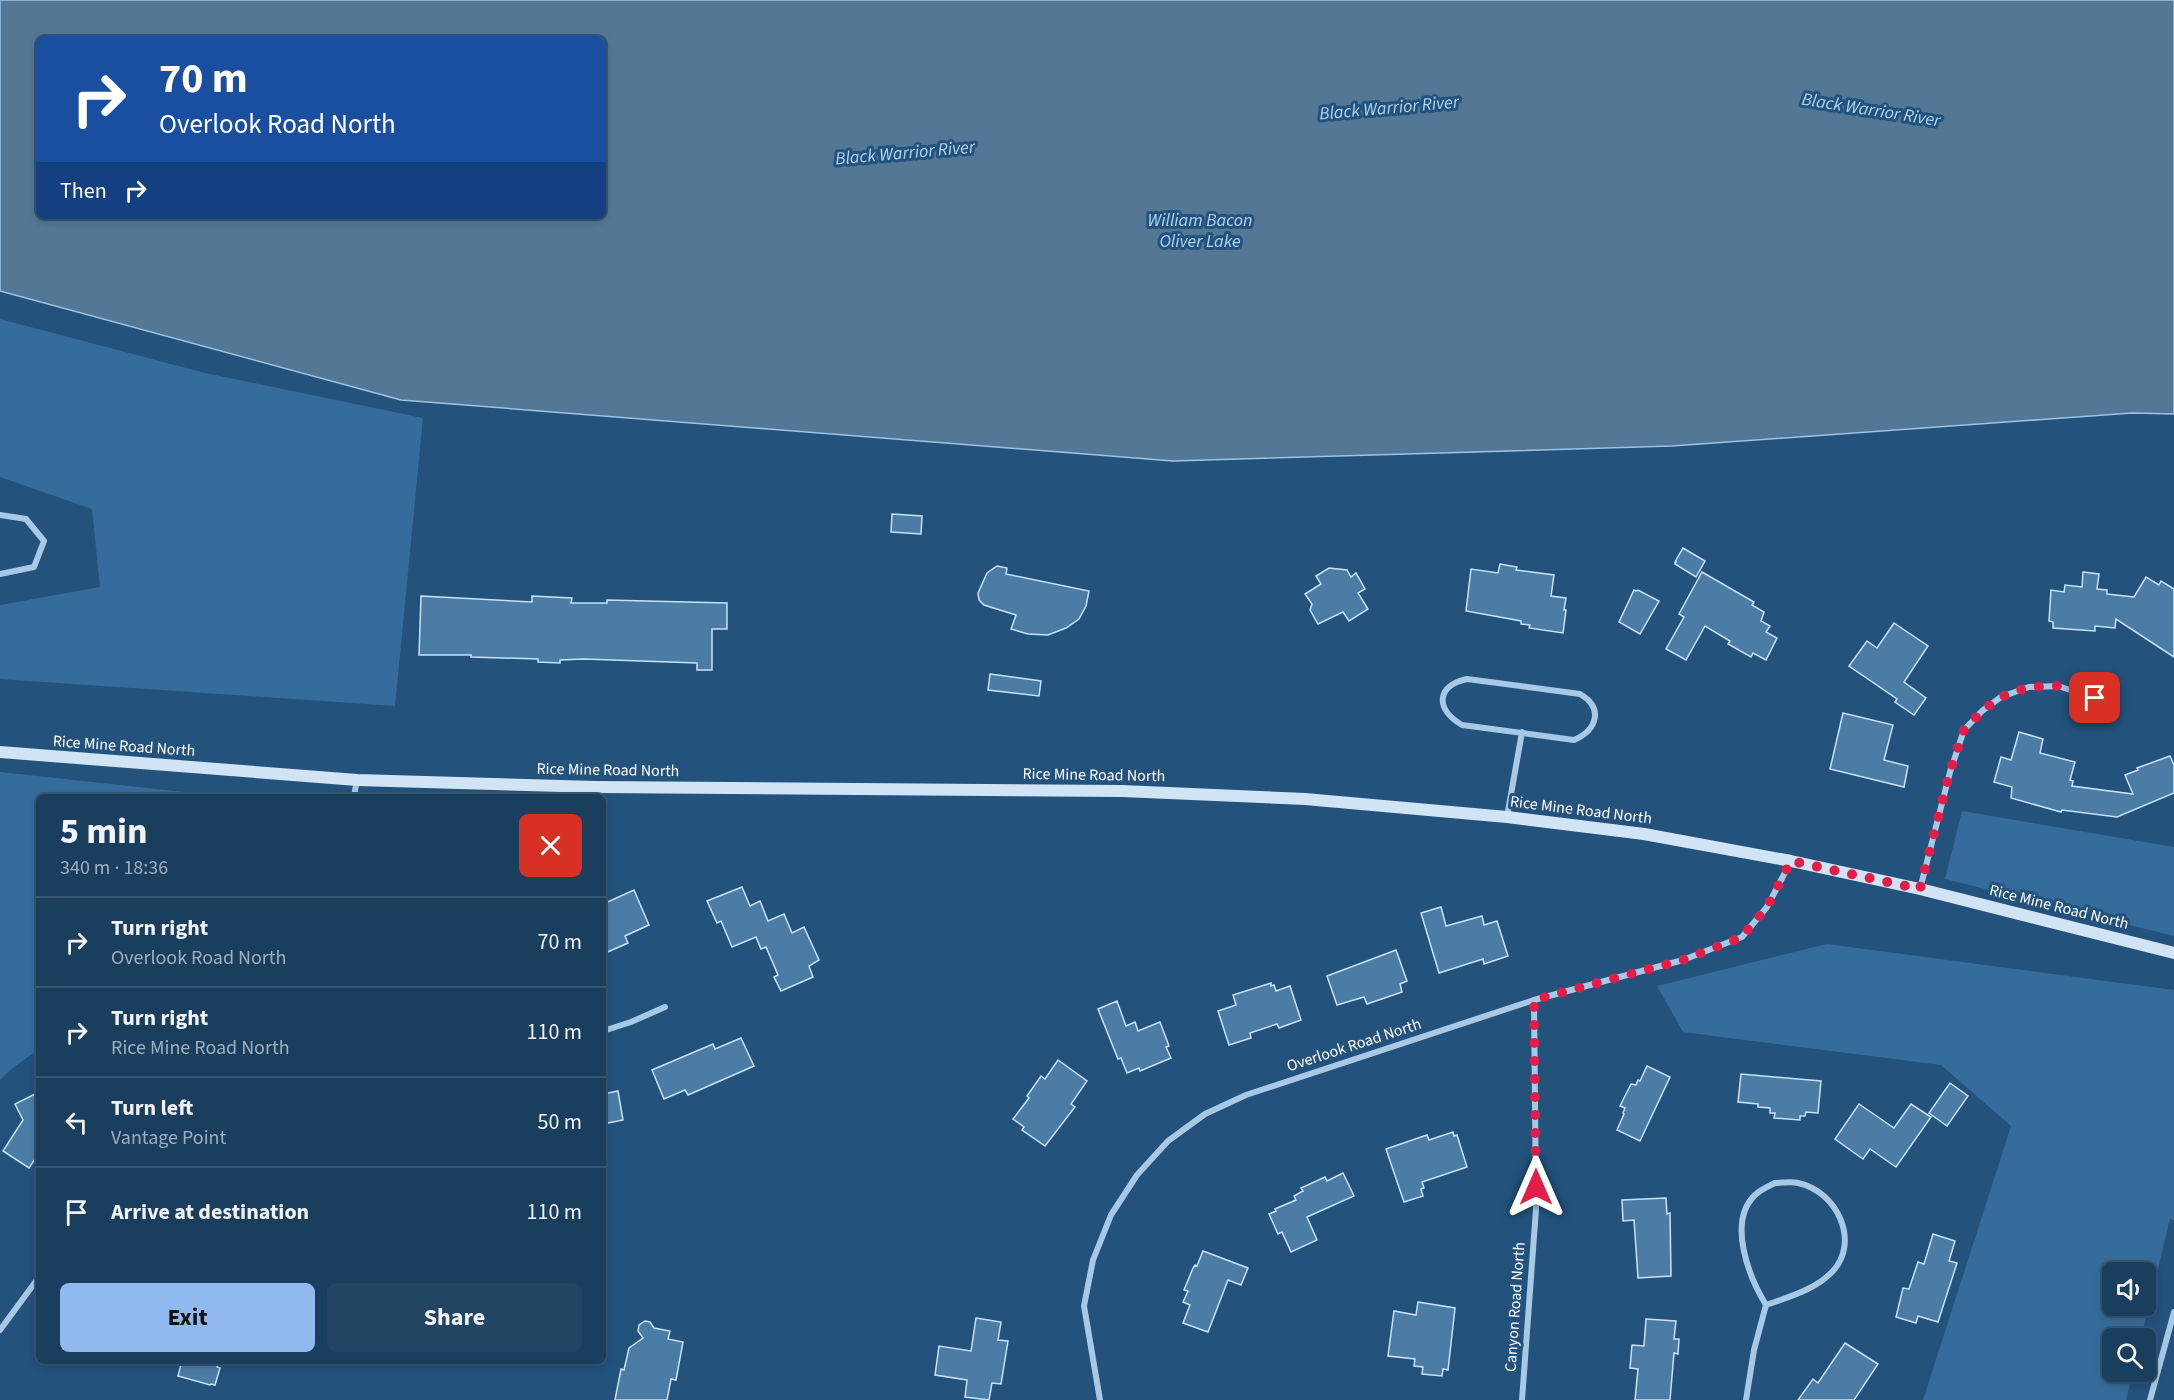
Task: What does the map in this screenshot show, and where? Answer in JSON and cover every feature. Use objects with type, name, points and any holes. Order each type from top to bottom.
[{"type":"main road","name":"Rice Mine Road North","points":[[0,752],[357,780],[596,787],[1122,791],[1305,799],[1507,817],[1644,834],[1791,861],[1920,889],[2174,953]]},
{"type":"street","points":[[0,515],[26,519],[44,541],[34,567],[0,574]]},
{"type":"street","points":[[1478,680],[1580,694],[1590,700],[1594,708],[1595,717],[1592,727],[1584,735],[1574,740],[1522,732],[1462,724],[1451,718],[1444,711],[1442,699],[1446,688],[1456,681],[1478,680]]},
{"type":"street","points":[[1920,889],[1950,771],[1964,730],[1982,711],[2001,697],[2029,687],[2058,686],[2113,704]]},
{"type":"street","points":[[1507,817],[1522,732]]},
{"type":"street","points":[[354,794],[357,780]]},
{"type":"street","name":"Overlook Road North","points":[[1100,1400],[1084,1306],[1093,1260],[1112,1215],[1124,1195],[1137,1175],[1168,1141],[1205,1114],[1246,1095],[1534,1000],[1683,960],[1742,937],[1767,907],[1791,861]]},
{"type":"street","name":"Canyon Road North","points":[[1522,1400],[1536,1209],[1534,1000]]},
{"type":"street","points":[[606,1030],[631,1023],[665,1007]]},
{"type":"street","points":[[1746,1400],[1754,1350],[1766,1305],[1755,1287],[1742,1241],[1742,1216],[1755,1195],[1761,1191],[1775,1183],[1798,1183],[1819,1193],[1836,1209],[1845,1231],[1844,1254],[1832,1273],[1814,1285],[1766,1305]]},
{"type":"street","points":[[0,1330],[36,1281]]},
{"type":"street","points":[[2150,1400],[2174,1312]]},
{"type":"shaded area","points":[[0,319],[205,373],[423,418],[395,706],[0,679],[0,605],[100,587],[92,509],[0,477]]},
{"type":"shaded area","points":[[0,772],[203,794],[36,794],[36,1051],[0,1080]]},
{"type":"shaded area","points":[[1962,811],[2174,847],[2174,936],[1945,879]]},
{"type":"shaded area","points":[[1827,944],[2174,990],[2174,1220],[2170,1219],[2156,1276],[2156,1262],[2102,1262],[2102,1316],[2146,1316],[2143,1328],[2102,1328],[2102,1382],[2130,1382],[2126,1400],[1923,1400],[2011,1126],[1941,1065],[1683,1032],[1657,986]]},
{"type":"water","name":"William Bacon Oliver Lake","points":[[0,0],[2174,0],[2174,414],[2132,413],[1672,446],[1173,461],[401,400],[0,291]]},
{"type":"building","points":[[892,514],[922,516],[921,534],[891,532]]},
{"type":"building","points":[[1683,548],[1705,561],[1696,577],[1675,564]]},
{"type":"building","points":[[1500,564],[1517,567],[1516,570],[1554,575],[1551,596],[1566,598],[1563,633],[1529,628],[1530,625],[1521,624],[1521,621],[1466,611],[1471,569],[1498,573]]},
{"type":"building","points":[[997,566],[1007,568],[1006,574],[1089,591],[1086,606],[1079,619],[1066,628],[1048,635],[1028,634],[1011,629],[1016,615],[984,605],[979,600],[978,593],[987,573]]},
{"type":"building","points":[[1329,568],[1347,570],[1351,577],[1356,573],[1365,589],[1358,593],[1368,609],[1349,621],[1343,612],[1318,624],[1310,610],[1312,604],[1305,594],[1321,584],[1316,576]]},
{"type":"building","points":[[1702,572],[1754,602],[1752,605],[1764,612],[1761,621],[1770,626],[1766,632],[1777,638],[1766,660],[1753,653],[1751,657],[1728,644],[1730,641],[1705,626],[1686,660],[1666,649],[1684,617],[1679,614]]},
{"type":"building","points":[[2083,572],[2099,574],[2097,589],[2107,590],[2107,594],[2134,597],[2146,577],[2159,585],[2161,581],[2174,589],[2174,657],[2116,619],[2115,628],[2095,626],[2095,631],[2053,628],[2053,622],[2049,621],[2051,590],[2064,592],[2065,585],[2082,587]]},
{"type":"building","points":[[1634,590],[1659,601],[1640,634],[1619,622]]},
{"type":"building","points":[[421,596],[532,602],[532,596],[572,598],[571,603],[607,603],[607,600],[727,603],[727,629],[712,629],[712,670],[697,670],[697,663],[584,659],[560,660],[560,663],[538,662],[538,659],[471,657],[471,655],[419,655]]},
{"type":"building","points":[[1894,623],[1928,646],[1904,682],[1926,698],[1914,715],[1895,702],[1897,699],[1849,666],[1867,641],[1877,648]]},
{"type":"building","points":[[990,674],[1041,681],[1039,696],[988,690]]},
{"type":"building","points":[[1843,713],[1893,725],[1884,760],[1908,766],[1904,787],[1830,769]]},
{"type":"building","points":[[2019,732],[2043,739],[2040,753],[2075,762],[2070,780],[2073,781],[2072,786],[2133,794],[2125,775],[2170,756],[2174,765],[2174,793],[2117,817],[2062,810],[2061,812],[2011,798],[2012,787],[1994,782],[2001,757],[2011,760]]},
{"type":"building","points":[[742,887],[750,906],[760,901],[768,921],[784,914],[792,933],[804,927],[819,960],[809,966],[813,977],[781,991],[774,977],[778,975],[766,947],[761,949],[756,937],[732,947],[721,921],[717,923],[707,901]]},
{"type":"building","points":[[634,890],[649,925],[625,936],[628,943],[606,953],[606,903]]},
{"type":"building","points":[[1441,907],[1446,926],[1482,916],[1484,925],[1497,921],[1508,956],[1484,964],[1483,959],[1439,973],[1421,913]]},
{"type":"building","points":[[1396,950],[1407,981],[1400,984],[1402,992],[1367,1004],[1364,997],[1337,1005],[1327,976]]},
{"type":"building","points":[[1271,983],[1276,991],[1290,986],[1301,1020],[1279,1028],[1277,1024],[1250,1033],[1251,1038],[1229,1045],[1218,1011],[1236,1005],[1233,995]]},
{"type":"building","points":[[1117,1001],[1126,1026],[1135,1022],[1138,1031],[1160,1022],[1171,1058],[1140,1071],[1139,1068],[1127,1073],[1121,1058],[1118,1059],[1098,1009]]},
{"type":"building","points":[[741,1038],[754,1066],[688,1095],[685,1090],[664,1099],[652,1070],[713,1044],[715,1049]]},
{"type":"building","points":[[1058,1060],[1087,1081],[1071,1104],[1075,1107],[1045,1146],[1022,1130],[1024,1127],[1013,1119],[1029,1098],[1027,1096],[1041,1076],[1045,1079]]},
{"type":"building","points":[[1647,1066],[1670,1077],[1640,1141],[1617,1130],[1625,1108],[1620,1106],[1631,1084],[1636,1085],[1638,1080],[1640,1081]]},
{"type":"building","points":[[1741,1074],[1821,1081],[1818,1113],[1806,1112],[1805,1116],[1800,1116],[1800,1120],[1774,1118],[1775,1113],[1770,1113],[1770,1108],[1738,1102]]},
{"type":"building","points":[[1950,1083],[1968,1096],[1947,1126],[1929,1113]]},
{"type":"building","points":[[618,1091],[623,1120],[606,1123],[606,1093]]},
{"type":"building","points":[[36,1094],[36,1158],[29,1168],[3,1151],[23,1120],[15,1104]]},
{"type":"building","points":[[1859,1104],[1894,1128],[1911,1104],[1931,1117],[1896,1167],[1870,1149],[1863,1159],[1835,1139]]},
{"type":"building","points":[[1453,1132],[1454,1136],[1457,1135],[1467,1167],[1422,1182],[1423,1196],[1404,1202],[1386,1149],[1427,1135],[1429,1140]]},
{"type":"building","points":[[1343,1173],[1354,1196],[1307,1217],[1317,1240],[1291,1252],[1282,1232],[1278,1234],[1269,1214],[1296,1200],[1294,1196],[1303,1191],[1301,1188],[1325,1177],[1327,1181]]},
{"type":"building","points":[[1666,1198],[1667,1214],[1670,1213],[1671,1276],[1638,1278],[1634,1220],[1623,1221],[1622,1200]]},
{"type":"building","points":[[1933,1234],[1955,1241],[1949,1261],[1957,1263],[1938,1322],[1918,1316],[1916,1323],[1896,1317],[1903,1288],[1909,1289],[1918,1262],[1924,1264]]},
{"type":"building","points":[[1203,1251],[1248,1268],[1241,1285],[1228,1280],[1208,1332],[1183,1323],[1190,1305],[1183,1302],[1188,1291],[1184,1290]]},
{"type":"building","points":[[1418,1302],[1455,1308],[1448,1370],[1443,1369],[1442,1376],[1422,1374],[1423,1367],[1414,1366],[1415,1359],[1388,1356],[1394,1311],[1416,1315]]},
{"type":"building","points":[[976,1318],[1001,1322],[998,1340],[1008,1341],[1001,1384],[992,1383],[989,1400],[965,1397],[967,1380],[935,1375],[939,1346],[971,1351]]},
{"type":"building","points":[[1646,1319],[1676,1321],[1674,1339],[1679,1339],[1678,1354],[1674,1353],[1670,1400],[1635,1400],[1638,1369],[1630,1368],[1632,1345],[1644,1346]]},
{"type":"building","points":[[645,1321],[650,1322],[654,1328],[670,1331],[668,1339],[683,1342],[676,1380],[671,1379],[667,1400],[615,1400],[621,1369],[624,1370],[629,1348],[643,1338],[638,1331],[639,1325]]},
{"type":"building","points":[[1845,1343],[1878,1364],[1854,1400],[1798,1400],[1813,1379],[1818,1383]]},
{"type":"building","points":[[181,1364],[218,1364],[217,1367],[220,1368],[215,1385],[178,1376]]},
{"type":"route","points":[[1536,1187],[1534,1000],[1683,960],[1742,937],[1767,907],[1791,861],[1920,889],[1950,771],[1964,730],[1982,711],[2001,697],[2029,687],[2058,686],[2095,698]]},
{"type":"water label","name":"Black Warrior River","points":[[1389,108]]},
{"type":"water label","name":"Black Warrior River","points":[[1871,110]]},
{"type":"water label","name":"Black Warrior River","points":[[905,153]]}]
